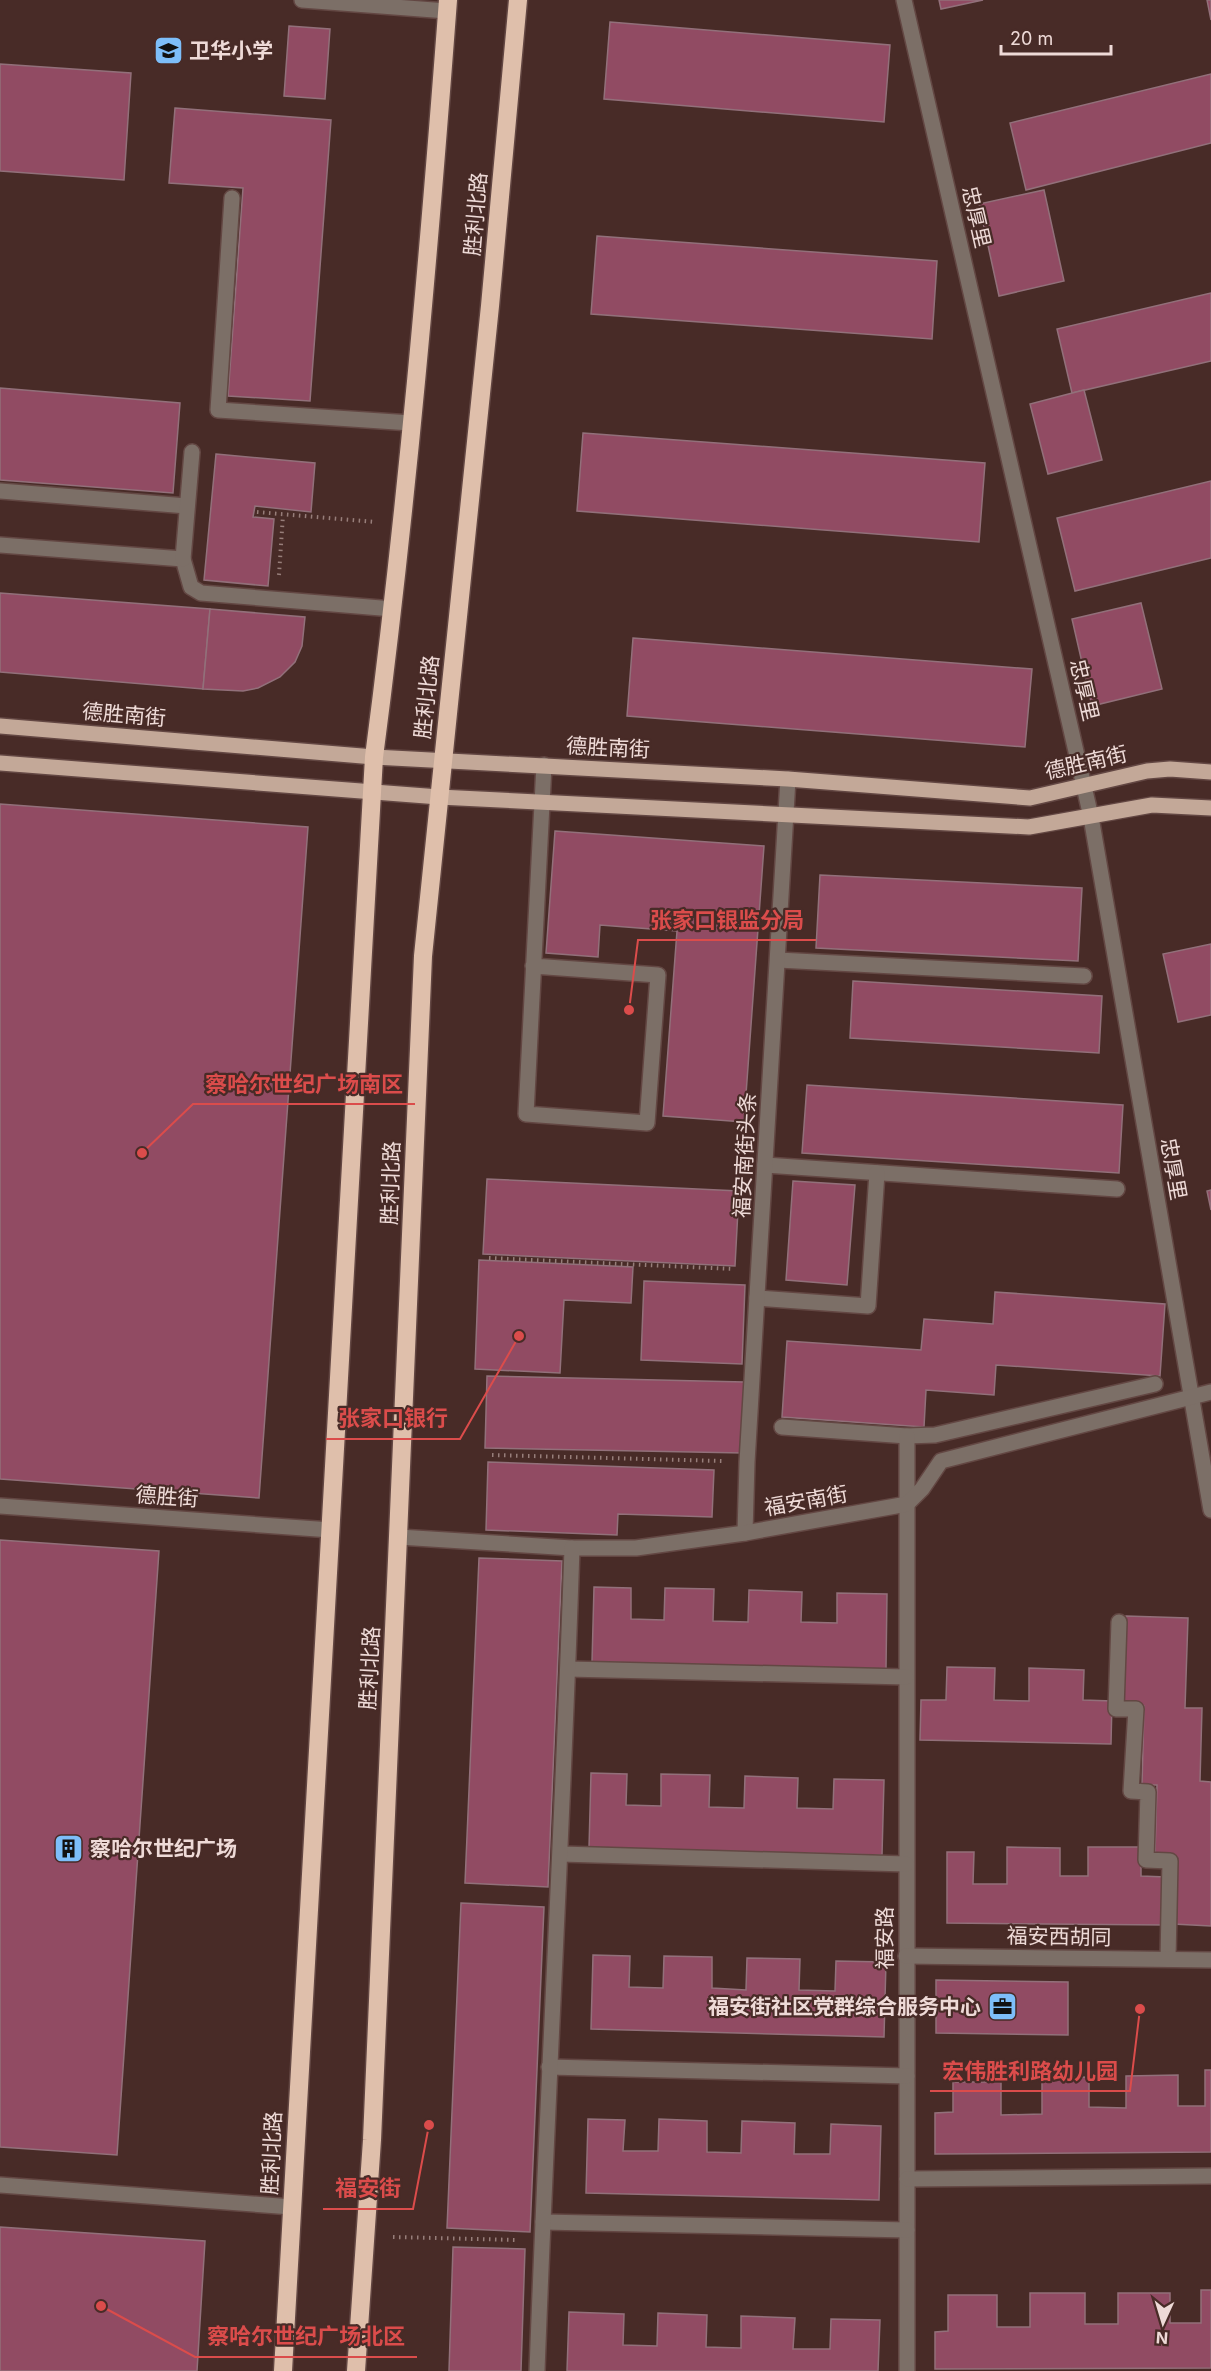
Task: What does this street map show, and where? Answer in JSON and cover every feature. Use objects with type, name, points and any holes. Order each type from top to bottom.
[{"type":"highway","name":"胜利北路","points":[[356,2371],[365,2236],[399,1537],[423,956],[491,294],[518,0]]},
{"type":"highway","name":"胜利北路","points":[[283,2371],[374,757],[393,609],[434,183],[447,5]]},
{"type":"main road","name":"德胜南街","points":[[0,726],[374,757],[788,779],[1030,798],[1147,771],[1170,769],[1211,772]]},
{"type":"main road","points":[[0,763],[439,797],[1029,827],[1152,805],[1211,808]]},
{"type":"street","points":[[302,0],[447,5]]},
{"type":"street","name":"忠厚里","points":[[904,0],[1091,817],[1211,1510]]},
{"type":"street","points":[[232,198],[218,410],[411,423]]},
{"type":"street","points":[[192,452],[183,559],[190,587],[201,593],[393,609]]},
{"type":"street","points":[[0,491],[188,506]]},
{"type":"street","points":[[0,545],[183,559]]},
{"type":"street","points":[[533,966],[658,975],[647,1123],[526,1114],[533,966],[544,765]]},
{"type":"street","name":"福安南街头条","points":[[745,1533],[747,1462],[788,779]]},
{"type":"street","points":[[778,960],[1084,976]]},
{"type":"street","points":[[765,1165],[1117,1189]]},
{"type":"street","points":[[757,1298],[868,1306],[877,1173]]},
{"type":"street","points":[[782,1427],[907,1436],[935,1435],[1155,1384]]},
{"type":"street","points":[[906,1504],[922,1488],[940,1461],[1211,1392]]},
{"type":"street","name":"福安路","points":[[907,1436],[907,2371]]},
{"type":"street","name":"福安南街","points":[[399,1537],[572,1548],[636,1548],[745,1533],[906,1504]]},
{"type":"street","name":"德胜街","points":[[0,1506],[330,1530]]},
{"type":"street","points":[[537,2371],[549,2067],[561,1854],[572,1548]]},
{"type":"street","points":[[1119,1622],[1116,1708],[1136,1709],[1131,1791],[1148,1792],[1146,1860],[1170,1861],[1168,1959]]},
{"type":"street","points":[[568,1669],[906,1677]]},
{"type":"street","points":[[561,1854],[906,1864]]},
{"type":"street","name":"福安西胡同","points":[[906,1956],[1211,1960]]},
{"type":"street","points":[[549,2067],[907,2076]]},
{"type":"street","points":[[907,2179],[1211,2176]]},
{"type":"street","points":[[0,2185],[292,2207]]},
{"type":"street","points":[[543,2222],[907,2230]]},
{"type":"path","points":[[257,512],[401,525]]},
{"type":"path","points":[[279,576],[283,514]]},
{"type":"path","points":[[489,1258],[759,1270]]},
{"type":"path","points":[[492,1455],[747,1462]]},
{"type":"path","points":[[365,2236],[542,2241]]},
{"type":"building","points":[[939,0],[983,0],[941,9]]},
{"type":"building","points":[[1207,0],[1211,0],[1211,20]]},
{"type":"building","points":[[610,22],[890,45],[884,122],[604,99]]},
{"type":"building","points":[[289,26],[330,29],[325,99],[284,96]]},
{"type":"building","points":[[0,64],[131,73],[124,180],[0,171]]},
{"type":"building","points":[[1211,74],[1211,143],[1026,190],[1010,123]]},
{"type":"building","points":[[175,108],[331,120],[310,401],[228,396],[243,188],[169,183]]},
{"type":"building","points":[[1044,190],[1064,281],[999,296],[979,204]]},
{"type":"building","points":[[597,236],[937,261],[932,339],[591,314]]},
{"type":"building","points":[[1211,293],[1211,361],[1072,393],[1057,329]]},
{"type":"building","points":[[0,388],[180,403],[173,493],[0,480]]},
{"type":"building","points":[[1084,390],[1102,460],[1048,474],[1030,404]]},
{"type":"building","points":[[583,433],[985,463],[979,542],[577,511]]},
{"type":"building","points":[[216,454],[315,463],[311,512],[255,506],[253,517],[274,519],[268,586],[204,580]]},
{"type":"building","points":[[1211,481],[1211,558],[1075,591],[1057,518]]},
{"type":"building","points":[[0,593],[210,609],[203,689],[0,672]]},
{"type":"building","points":[[1141,603],[1162,689],[1092,706],[1072,619]]},
{"type":"building","points":[[210,609],[305,617],[302,646],[295,662],[280,677],[258,688],[243,691],[203,689]]},
{"type":"building","points":[[633,638],[1032,669],[1025,747],[627,716]]},
{"type":"building","points":[[0,804],[308,827],[259,1498],[0,1479]]},
{"type":"building","points":[[555,831],[764,846],[744,1122],[663,1116],[677,931],[600,925],[598,957],[546,953]]},
{"type":"building","points":[[820,875],[1082,888],[1078,961],[816,948]]},
{"type":"building","points":[[1211,944],[1211,1015],[1178,1022],[1163,954]]},
{"type":"building","points":[[853,981],[1102,996],[1099,1053],[850,1038]]},
{"type":"building","points":[[807,1085],[1123,1105],[1119,1173],[802,1153]]},
{"type":"building","points":[[487,1179],[739,1191],[735,1266],[483,1254]]},
{"type":"building","points":[[793,1181],[855,1185],[847,1285],[786,1280]]},
{"type":"building","points":[[1211,1190],[1211,1210],[1207,1191]]},
{"type":"building","points":[[479,1260],[633,1267],[631,1303],[564,1300],[560,1373],[475,1369]]},
{"type":"building","points":[[644,1281],[745,1285],[742,1364],[641,1360]]},
{"type":"building","points":[[995,1292],[1165,1304],[1160,1376],[996,1365],[994,1395],[926,1390],[924,1427],[782,1417],[787,1341],[921,1350],[924,1319],[993,1324]]},
{"type":"building","points":[[487,1376],[744,1382],[743,1453],[485,1448]]},
{"type":"building","points":[[488,1462],[714,1470],[712,1517],[618,1514],[617,1535],[486,1530]]},
{"type":"building","name":"察哈尔世纪广场","points":[[0,1540],[159,1551],[117,2155],[0,2147]]},
{"type":"building","points":[[479,1558],[562,1561],[548,1887],[465,1883]]},
{"type":"building","points":[[594,1587],[631,1588],[631,1619],[664,1620],[665,1588],[714,1589],[713,1621],[748,1622],[749,1590],[802,1592],[801,1622],[837,1623],[837,1593],[887,1594],[886,1669],[592,1662]]},
{"type":"building","points":[[1126,1616],[1188,1618],[1185,1708],[1202,1708],[1200,1781],[1211,1782],[1211,1926],[1173,1924],[1175,1855],[1155,1854],[1157,1785],[1142,1785],[1144,1706],[1124,1705]]},
{"type":"building","points":[[947,1667],[995,1668],[994,1700],[1029,1701],[1029,1668],[1084,1670],[1083,1700],[1112,1701],[1111,1744],[920,1740],[921,1700],[946,1700]]},
{"type":"building","points":[[591,1773],[627,1774],[626,1805],[661,1806],[661,1774],[710,1775],[709,1807],[744,1808],[745,1776],[798,1778],[797,1808],[833,1809],[834,1779],[884,1780],[882,1855],[589,1848]]},
{"type":"building","points":[[1007,1847],[1060,1848],[1060,1876],[1088,1876],[1088,1847],[1141,1847],[1141,1876],[1166,1877],[1166,1925],[947,1923],[947,1852],[974,1852],[973,1884],[1007,1884]]},
{"type":"building","points":[[461,1903],[544,1907],[530,2232],[447,2228]]},
{"type":"building","points":[[593,1955],[630,1956],[629,1987],[663,1988],[664,1956],[712,1957],[712,1988],[746,1990],[747,1958],[800,1959],[799,1990],[835,1991],[836,1961],[886,1962],[884,2037],[591,2029]]},
{"type":"building","name":"福安街社区党群综合服务中心","points":[[936,1980],[1068,1982],[1068,2035],[936,2033]]},
{"type":"building","points":[[1205,2070],[1211,2070],[1211,2152],[935,2154],[935,2113],[953,2112],[953,2082],[1001,2082],[1001,2115],[1042,2114],[1042,2078],[1089,2077],[1089,2107],[1126,2108],[1126,2076],[1178,2075],[1178,2106],[1205,2106]]},
{"type":"building","points":[[588,2119],[625,2120],[623,2151],[658,2151],[659,2119],[707,2121],[707,2152],[741,2153],[742,2121],[795,2123],[794,2154],[830,2154],[831,2124],[881,2126],[879,2200],[586,2193]]},
{"type":"building","points":[[0,2227],[205,2241],[197,2371],[0,2371]]},
{"type":"building","points":[[453,2247],[525,2249],[521,2371],[449,2371]]},
{"type":"building","points":[[1201,2290],[1211,2290],[1211,2368],[935,2369],[935,2332],[948,2331],[948,2295],[997,2295],[997,2327],[1030,2327],[1030,2293],[1085,2293],[1085,2324],[1118,2324],[1118,2293],[1170,2293],[1170,2323],[1201,2323]]},
{"type":"building","points":[[569,2312],[624,2314],[623,2345],[657,2346],[658,2313],[707,2315],[706,2347],[741,2348],[741,2316],[795,2318],[793,2349],[830,2349],[831,2319],[880,2320],[878,2371],[567,2371]]},
{"type":"place","name":"卫华小学","points":[[168,51]]},
{"type":"place","name":"张家口银监分局","points":[[629,1010]]},
{"type":"place","name":"察哈尔世纪广场南区","points":[[142,1153]]},
{"type":"place","name":"张家口银行","points":[[519,1336]]},
{"type":"place","name":"察哈尔世纪广场","points":[[69,1849]]},
{"type":"place","name":"福安街社区党群综合服务中心","points":[[1002,2007]]},
{"type":"place","name":"宏伟胜利路幼儿园","points":[[1140,2009]]},
{"type":"place","name":"福安街","points":[[429,2125]]},
{"type":"place","name":"察哈尔世纪广场北区","points":[[101,2306]]}]
